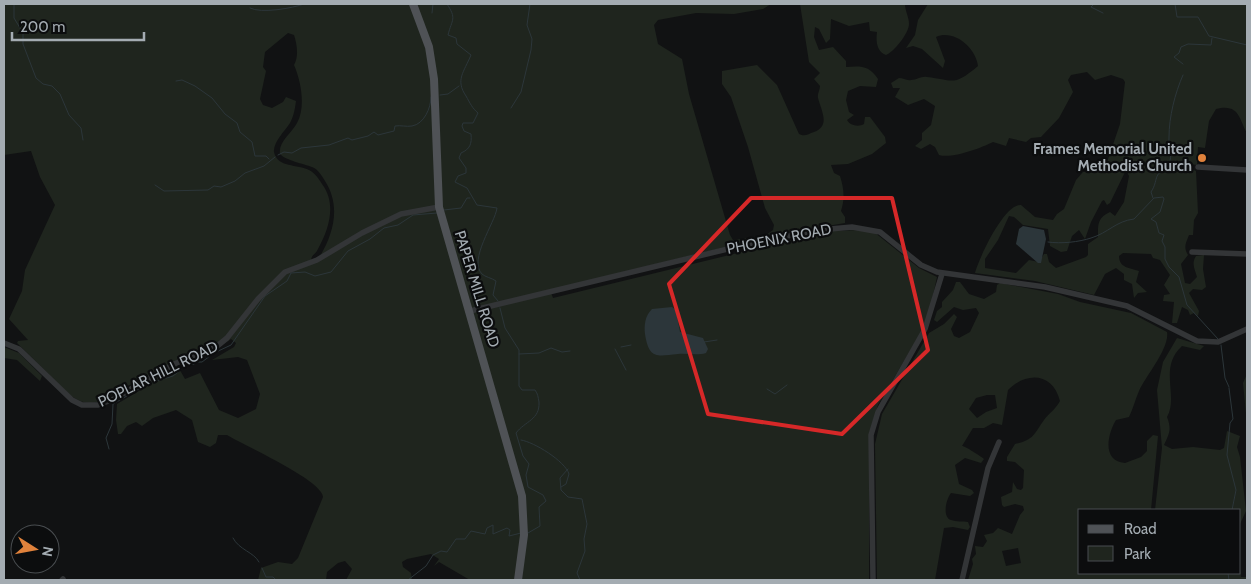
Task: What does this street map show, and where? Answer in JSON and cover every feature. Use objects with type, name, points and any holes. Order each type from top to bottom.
[{"type":"main road","name":"PAPER MILL ROAD","points":[[412,4],[427,40],[433,70],[437,116],[436,180],[439,207],[522,496],[524,535],[518,580]]},
{"type":"street","points":[[1198,167],[1247,170]]},
{"type":"street","name":"POPLAR HILL ROAD","points":[[4,343],[19,349],[72,400],[82,405],[98,405],[114,399],[174,364],[222,343],[258,298],[290,269],[317,260],[362,233],[401,214],[439,207]]},
{"type":"street","name":"PHOENIX ROAD","points":[[470,311],[761,241],[837,228],[860,228],[880,232],[921,265],[942,274],[1045,287],[1126,306],[1144,313],[1178,333],[1202,342],[1223,341],[1247,329]]},
{"type":"street","points":[[1192,252],[1247,254]]},
{"type":"street","points":[[873,580],[871,435],[878,412],[925,329],[942,274]]},
{"type":"street","points":[[962,580],[988,468],[999,442]]},
{"type":"highlighted area","points":[[751,198],[892,198],[928,350],[842,434],[708,414],[669,284]]},
{"type":"green space","points":[[4,4],[771,4],[763,9],[734,14],[696,13],[658,20],[654,25],[658,44],[682,59],[689,94],[730,235],[733,240],[748,238],[750,241],[550,290],[553,298],[828,231],[860,230],[874,232],[919,268],[937,277],[930,309],[920,334],[878,405],[869,434],[869,580],[470,580],[439,562],[434,566],[439,559],[431,554],[407,559],[402,562],[403,567],[411,573],[412,580],[346,580],[352,569],[345,561],[338,563],[327,572],[326,580],[258,580],[261,568],[278,562],[292,564],[298,558],[323,497],[319,490],[281,463],[227,435],[218,435],[216,443],[210,447],[198,442],[192,420],[176,410],[153,418],[142,426],[136,422],[127,426],[121,434],[118,434],[116,420],[117,404],[149,385],[142,380],[102,400],[88,403],[79,401],[70,395],[17,343],[18,341],[28,340],[9,319],[22,291],[25,270],[55,205],[40,177],[31,151],[4,155]],"holes":[[[288,33],[294,35],[296,42],[297,54],[294,65],[299,79],[302,102],[300,117],[283,142],[280,154],[318,171],[330,190],[333,200],[334,220],[329,239],[319,258],[311,260],[322,241],[328,225],[330,208],[327,192],[313,173],[304,168],[279,161],[274,152],[277,141],[291,120],[296,101],[286,97],[283,102],[272,108],[263,105],[260,99],[266,71],[263,67],[265,52]],[[231,339],[236,343],[234,347],[212,360],[238,357],[247,360],[260,394],[256,409],[238,418],[219,410],[200,373],[185,379],[177,365],[210,353]]]},
{"type":"green space","points":[[800,4],[905,4],[909,24],[901,42],[886,55],[878,48],[877,32],[870,31],[869,22],[849,26],[831,19],[830,39],[826,43],[819,29],[815,27],[814,37],[819,50],[833,47],[846,61],[846,67],[864,67],[875,74],[878,79],[876,87],[860,86],[848,91],[846,100],[849,112],[854,115],[847,120],[852,125],[860,125],[864,124],[865,117],[870,117],[885,137],[886,143],[872,154],[848,164],[831,165],[834,173],[840,176],[843,189],[841,211],[845,217],[845,223],[768,236],[766,235],[773,230],[774,225],[765,208],[748,147],[731,97],[722,84],[722,71],[757,65],[777,85],[799,134],[806,135],[819,129],[824,122],[824,117],[818,96],[820,86],[814,79],[820,73],[809,62]]},
{"type":"green space","points":[[928,4],[1247,4],[1247,133],[1238,114],[1230,108],[1216,109],[1209,121],[1205,148],[1198,147],[1197,165],[1189,164],[1191,169],[1196,171],[1198,213],[1194,220],[1193,235],[1189,235],[1185,245],[1188,255],[1181,264],[1185,283],[1190,284],[1197,277],[1194,266],[1196,256],[1204,255],[1203,269],[1206,287],[1202,290],[1193,289],[1189,293],[1199,311],[1198,316],[1194,313],[1190,315],[1188,310],[1182,307],[1177,323],[1172,323],[1174,302],[1163,301],[1164,295],[1170,294],[1164,285],[1170,275],[1160,260],[1153,258],[1151,254],[1123,253],[1119,256],[1119,260],[1123,265],[1139,271],[1136,282],[1147,292],[1138,293],[1134,298],[1132,284],[1124,280],[1124,274],[1116,268],[1105,274],[1094,295],[1035,281],[975,273],[981,256],[993,233],[1007,213],[1014,207],[1021,205],[1035,217],[1053,220],[1064,209],[1076,180],[1083,172],[1096,172],[1105,168],[1120,124],[1125,82],[1123,79],[1111,75],[1095,80],[1087,72],[1071,75],[1068,80],[1073,92],[1059,118],[1041,137],[1031,138],[1026,142],[1009,138],[1006,146],[993,142],[974,150],[951,156],[939,155],[935,147],[930,144],[921,149],[915,146],[922,140],[922,133],[931,125],[935,106],[924,99],[908,105],[895,97],[900,88],[893,88],[891,83],[899,78],[910,80],[925,77],[958,80],[978,66],[969,47],[957,38],[950,36],[936,37],[945,61],[943,68],[922,49],[913,46],[906,48],[915,35],[918,20]],"holes":[[[1126,170],[1129,176],[1124,202],[1115,216],[1110,212],[1100,219],[1098,237],[1088,244],[1088,255],[1086,257],[1056,268],[1049,262],[1047,254],[1044,254],[1039,262],[1029,260],[1016,273],[985,268],[985,259],[998,240],[1009,216],[1014,217],[1023,225],[1048,229],[1050,246],[1061,252],[1067,251],[1072,236],[1079,230],[1085,239],[1102,201],[1104,200],[1107,205],[1110,203]]]},
{"type":"green space","points":[[956,282],[960,282],[969,294],[984,299],[996,292],[997,285],[1000,283],[1058,294],[1080,302],[1131,313],[1167,332],[1165,346],[1142,385],[1129,417],[1116,420],[1108,446],[1112,457],[1117,461],[1125,463],[1141,457],[1147,451],[1147,441],[1153,435],[1158,436],[1151,509],[1078,509],[1078,574],[1241,574],[1241,577],[1246,577],[1247,580],[968,580],[973,564],[972,559],[976,554],[975,546],[983,547],[987,541],[984,535],[993,533],[998,528],[1012,534],[1024,510],[1023,506],[1015,504],[1004,507],[1002,505],[1001,497],[1012,492],[1013,482],[1017,489],[1021,490],[1023,488],[1024,470],[1015,462],[1007,461],[1007,457],[1015,444],[1026,441],[1033,436],[1060,401],[1052,385],[1045,380],[1031,378],[1015,384],[1008,390],[1002,425],[993,423],[984,428],[973,428],[962,446],[984,459],[981,463],[965,458],[955,465],[959,484],[972,490],[974,493],[970,496],[951,493],[946,503],[946,515],[953,521],[968,522],[970,527],[968,530],[953,527],[944,528],[935,580],[877,580],[875,444],[882,414],[929,333],[944,324],[954,314],[957,317],[951,329],[954,336],[959,338],[970,332],[979,313],[976,308],[963,310],[954,307],[937,322],[934,320],[937,311],[942,307],[942,302],[953,290]],"holes":[[[995,395],[997,408],[977,418],[969,409],[976,398]],[[1018,548],[1021,563],[1006,566],[1002,551]]]},
{"type":"green space","points":[[1177,338],[1204,346],[1200,350],[1182,346],[1171,363],[1171,400],[1167,417],[1170,429],[1164,445],[1172,449],[1193,447],[1220,450],[1224,448],[1227,431],[1240,436],[1237,447],[1240,457],[1246,511],[1241,522],[1241,509],[1155,509],[1162,448],[1157,390],[1163,362]]},
{"type":"green space","points":[[4,347],[19,353],[42,376],[40,381],[17,360],[4,358]]},
{"type":"green space","points":[[1247,374],[1247,424],[1243,383]]},
{"type":"shaded area","points":[[1023,226],[1044,230],[1046,239],[1041,263],[1038,263],[1016,244],[1019,229]]},
{"type":"shaded area","points":[[672,307],[676,310],[680,332],[703,338],[708,349],[706,353],[659,355],[652,352],[649,348],[645,334],[646,318],[652,309]]},
{"type":"waterway","points":[[14,4],[14,18],[23,33],[23,44],[36,78],[43,84],[52,86],[60,94],[69,115],[81,128],[83,140]]},
{"type":"waterway","points":[[250,8],[255,10],[285,9],[304,4]]},
{"type":"waterway","points":[[432,13],[433,4]]},
{"type":"waterway","points":[[447,4],[453,16],[448,35],[456,38],[457,44],[471,55],[462,76],[461,85],[471,105],[478,113],[473,123],[463,123],[464,131],[471,134],[471,141],[470,146],[461,153],[459,158],[466,168],[466,173],[458,176],[455,182],[467,188],[477,205],[497,208],[483,241],[478,260],[482,274],[496,281],[493,295],[498,301]]},
{"type":"waterway","points":[[511,108],[521,92],[531,50],[532,39],[527,25],[530,4]]},
{"type":"waterway","points":[[1094,4],[1091,7],[1103,13]]},
{"type":"waterway","points":[[1175,4],[1177,17],[1198,17],[1209,36],[1247,45]]},
{"type":"waterway","points":[[1183,64],[1174,57],[1179,53],[1181,47],[1188,44],[1211,45],[1212,38]]},
{"type":"waterway","points":[[1153,198],[1151,192],[1158,175],[1168,168],[1170,162],[1171,113],[1183,75]]},
{"type":"waterway","points":[[176,81],[182,80],[195,86],[212,98],[225,114],[237,123],[240,132],[252,142],[255,156],[266,156],[269,159]]},
{"type":"waterway","points":[[440,95],[448,94],[459,86]]},
{"type":"waterway","points":[[278,155],[284,152],[292,153],[301,148],[329,145],[348,138],[352,140],[368,136],[374,132],[378,135],[394,131],[395,126],[416,125],[426,115],[431,97]]},
{"type":"waterway","points":[[155,185],[164,191],[208,190],[214,186],[221,187],[235,181],[245,173],[264,166],[275,157]]},
{"type":"waterway","points":[[1048,242],[1076,242],[1097,236],[1122,222],[1134,219],[1154,198],[1163,197],[1160,212],[1151,219],[1156,222],[1159,233],[1164,235],[1162,241],[1165,247],[1165,259],[1169,267],[1179,277],[1187,305],[1218,339]]},
{"type":"waterway","points":[[444,210],[461,208],[467,198],[470,198]]},
{"type":"waterway","points":[[197,362],[202,362],[214,353],[231,345],[265,296],[287,281],[291,273],[305,272],[315,276],[331,272],[348,251],[370,239],[384,228],[398,225],[413,215],[437,213]]},
{"type":"waterway","points":[[500,308],[505,328],[519,350],[519,386],[522,390],[535,390],[539,402],[539,408],[535,417],[516,433],[523,456],[529,464],[526,475],[528,487],[543,495],[546,501],[539,507],[540,526],[528,533]]},
{"type":"waterway","points":[[704,342],[717,340]]},
{"type":"waterway","points":[[621,347],[631,345]]},
{"type":"waterway","points":[[1221,345],[1225,378],[1229,387]]},
{"type":"waterway","points":[[519,354],[539,353],[551,348],[562,352],[570,351]]},
{"type":"waterway","points":[[615,349],[626,370]]},
{"type":"waterway","points":[[188,365],[194,364]]},
{"type":"waterway","points":[[109,449],[106,438],[112,424],[113,404],[149,383],[173,376],[182,369]]},
{"type":"waterway","points":[[767,389],[775,394],[787,385]]},
{"type":"waterway","points":[[1229,388],[1233,419],[1230,423],[1227,455],[1236,490],[1232,509]]},
{"type":"waterway","points":[[521,440],[533,444],[562,463],[569,474],[566,484],[561,487]]},
{"type":"waterway","points":[[568,469],[560,478],[561,490],[568,497],[582,499],[587,524],[584,539],[585,551],[577,573],[580,580]]},
{"type":"waterway","points":[[408,580],[426,566],[433,555],[441,551],[447,552],[456,539],[465,539],[471,531],[485,534],[487,528],[493,525],[493,534],[507,528],[510,530],[509,536],[521,533]]},
{"type":"waterway","points":[[233,538],[259,562]]},
{"type":"waterway","points":[[262,568],[266,577],[273,577],[276,580]]},
{"type":"waterway","points":[[1228,574],[1229,580]]},
{"type":"place","name":"Frames Memorial United Methodist Church","points":[[1202,158]]}]
